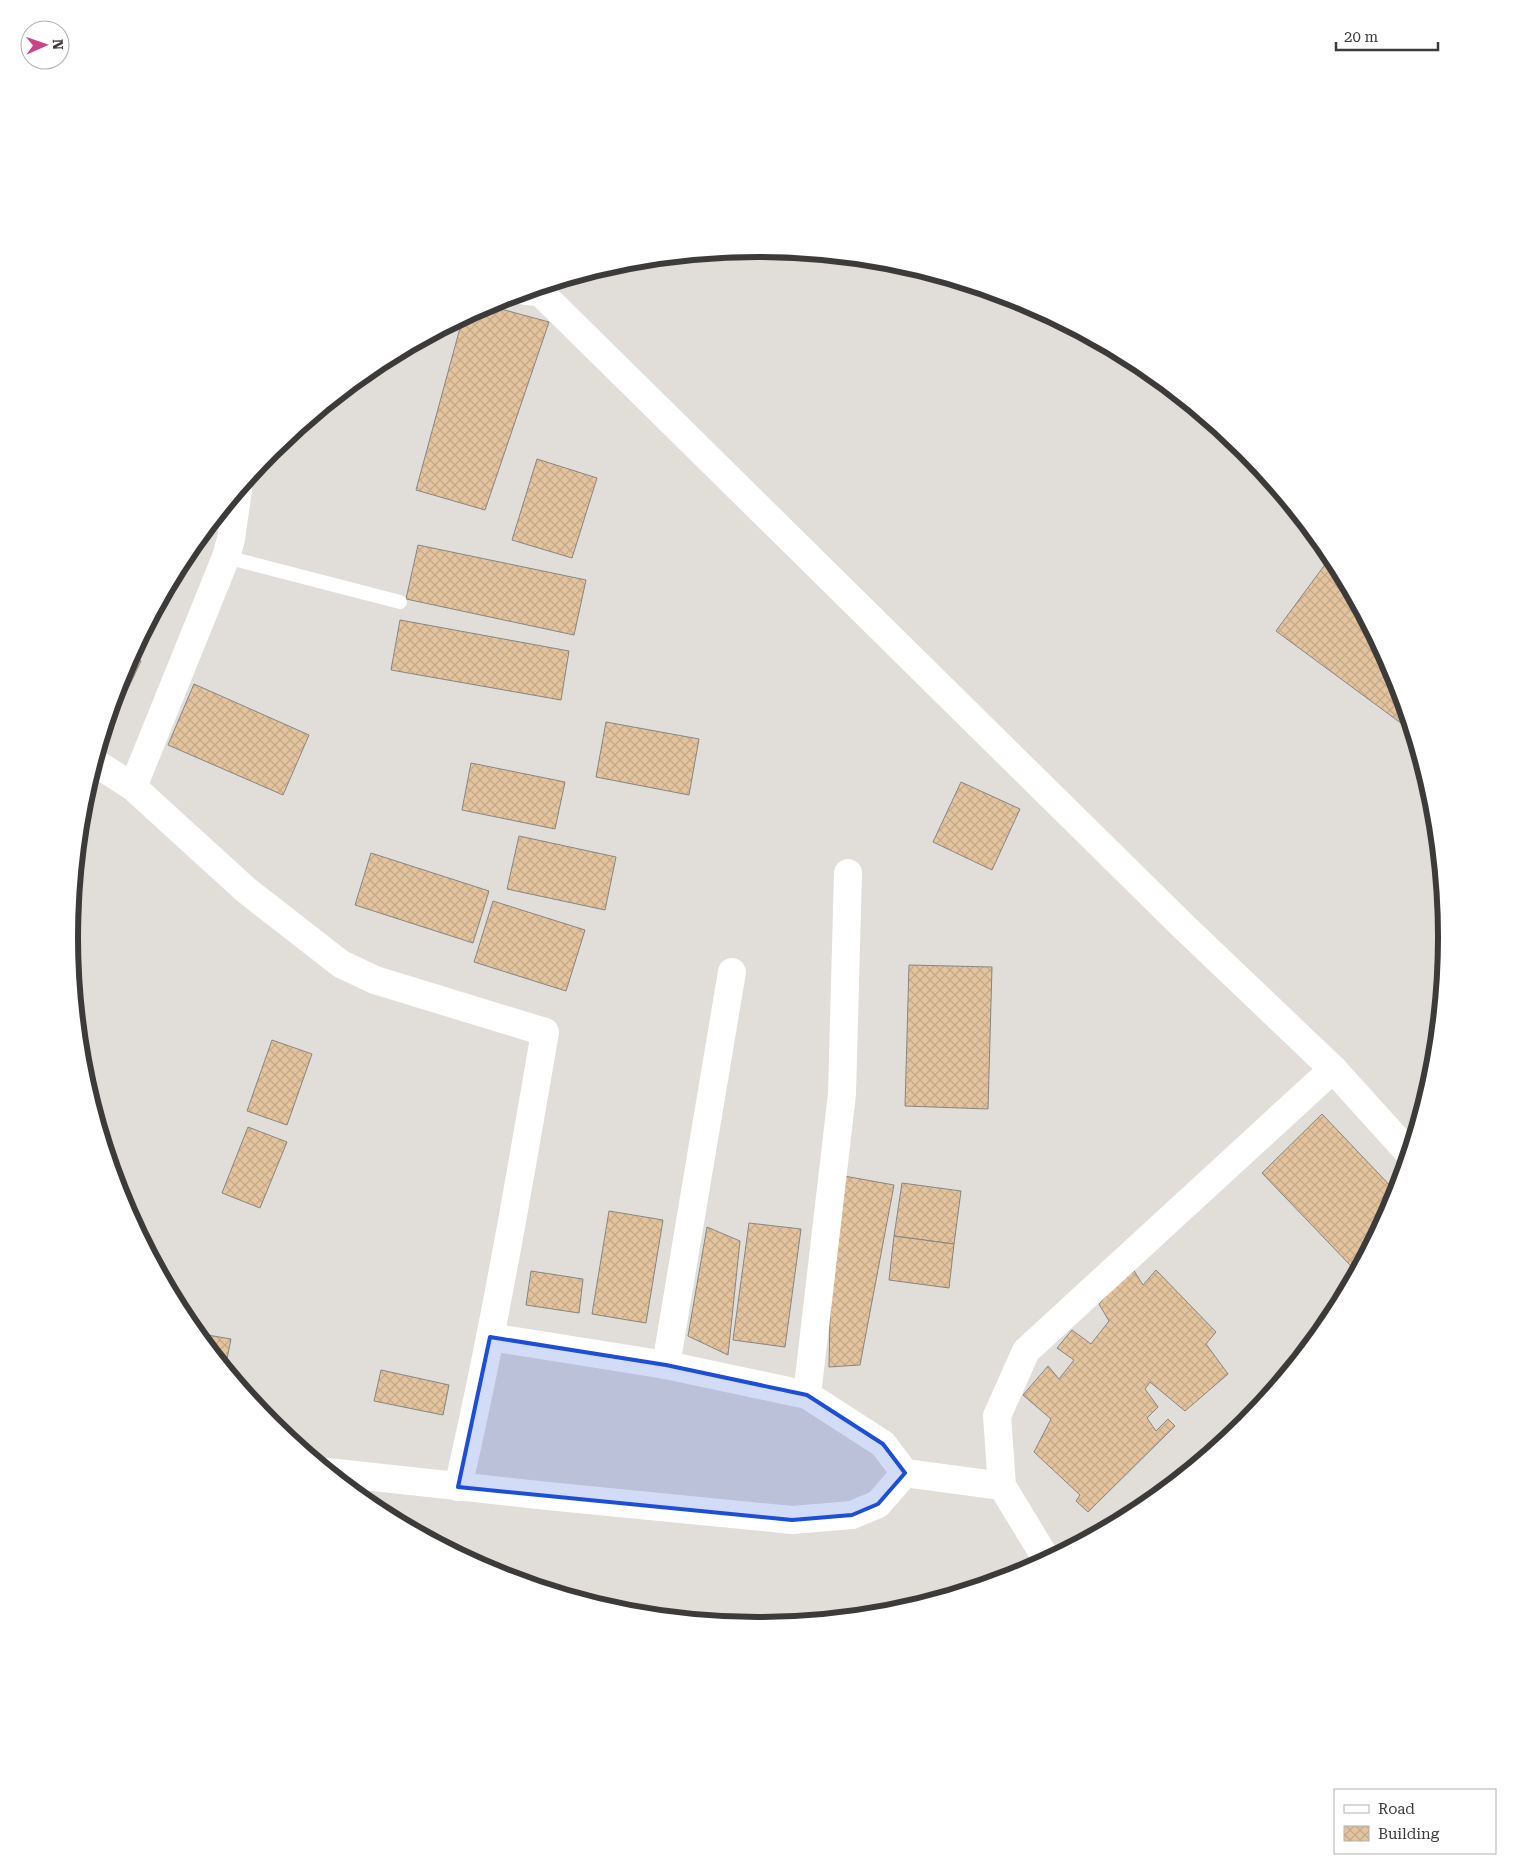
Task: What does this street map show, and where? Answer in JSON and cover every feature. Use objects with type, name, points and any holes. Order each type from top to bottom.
[{"type":"street","points":[[541,293],[1183,926],[1333,1069],[1405,1147]]},
{"type":"street","points":[[133,787],[226,557],[231,539],[237,500]]},
{"type":"street","points":[[100,766],[133,787],[246,890],[341,964],[375,980],[545,1032],[490,1337],[458,1486]]},
{"type":"street","points":[[807,1395],[842,1094],[848,873]]},
{"type":"street","points":[[666,1365],[732,972]]},
{"type":"street","points":[[1044,1554],[1002,1486],[997,1416],[1026,1351],[1333,1069]]},
{"type":"street","points":[[490,1337],[666,1365],[807,1395],[883,1444],[905,1473],[1002,1486]]},
{"type":"street","points":[[339,1473],[792,1520],[852,1515],[878,1504],[905,1473]]},
{"type":"lane","points":[[226,557],[400,602]]},
{"type":"highlighted area","points":[[490,1337],[666,1365],[807,1395],[883,1444],[905,1473],[878,1504],[852,1515],[792,1520],[458,1487]]},
{"type":"building","points":[[498,308],[549,322],[485,510],[416,490],[461,325]]},
{"type":"building","points":[[537,459],[597,478],[572,558],[512,540]]},
{"type":"building","points":[[418,545],[586,580],[574,635],[406,599]]},
{"type":"building","points":[[1326,563],[1368,636],[1387,677],[1404,726],[1276,631]]},
{"type":"building","points":[[400,620],[569,651],[561,700],[391,670]]},
{"type":"building","points":[[137,659],[141,661],[114,719]]},
{"type":"building","points":[[194,684],[309,735],[283,795],[168,745]]},
{"type":"building","points":[[606,722],[699,739],[689,795],[596,777]]},
{"type":"building","points":[[471,763],[565,782],[555,829],[462,810]]},
{"type":"building","points":[[961,782],[1020,809],[992,870],[933,842]]},
{"type":"building","points":[[519,836],[616,857],[605,910],[507,889]]},
{"type":"building","points":[[371,853],[489,891],[473,943],[355,905]]},
{"type":"building","points":[[82,858],[79,983],[79,892]]},
{"type":"building","points":[[493,901],[585,930],[566,991],[474,962]]},
{"type":"building","points":[[909,965],[992,967],[988,1109],[905,1106]]},
{"type":"building","points":[[272,1040],[312,1054],[287,1125],[247,1111]]},
{"type":"building","points":[[1322,1114],[1391,1187],[1368,1238],[1351,1266],[1262,1173]]},
{"type":"building","points":[[248,1127],[287,1142],[260,1208],[222,1193]]},
{"type":"building","points":[[833,1174],[894,1185],[860,1365],[829,1367]]},
{"type":"building","points":[[902,1183],[961,1191],[954,1244],[894,1236]]},
{"type":"building","points":[[609,1211],[663,1220],[646,1323],[592,1314]]},
{"type":"building","points":[[749,1223],[801,1229],[785,1347],[733,1340]]},
{"type":"building","points":[[707,1227],[740,1241],[728,1355],[688,1336]]},
{"type":"building","points":[[894,1236],[954,1244],[949,1288],[889,1280]]},
{"type":"building","points":[[1131,1266],[1143,1285],[1156,1270],[1216,1332],[1206,1344],[1228,1374],[1185,1411],[1150,1382],[1145,1389],[1158,1407],[1147,1418],[1156,1431],[1168,1419],[1175,1426],[1088,1512],[1076,1501],[1080,1495],[1034,1452],[1051,1419],[1023,1395],[1048,1366],[1059,1379],[1074,1360],[1057,1348],[1072,1330],[1091,1344],[1109,1321],[1099,1304]]},
{"type":"building","points":[[531,1271],[583,1279],[579,1313],[526,1305]]},
{"type":"building","points":[[206,1335],[231,1339],[226,1362]]},
{"type":"building","points":[[381,1370],[449,1385],[443,1415],[374,1401]]}]
